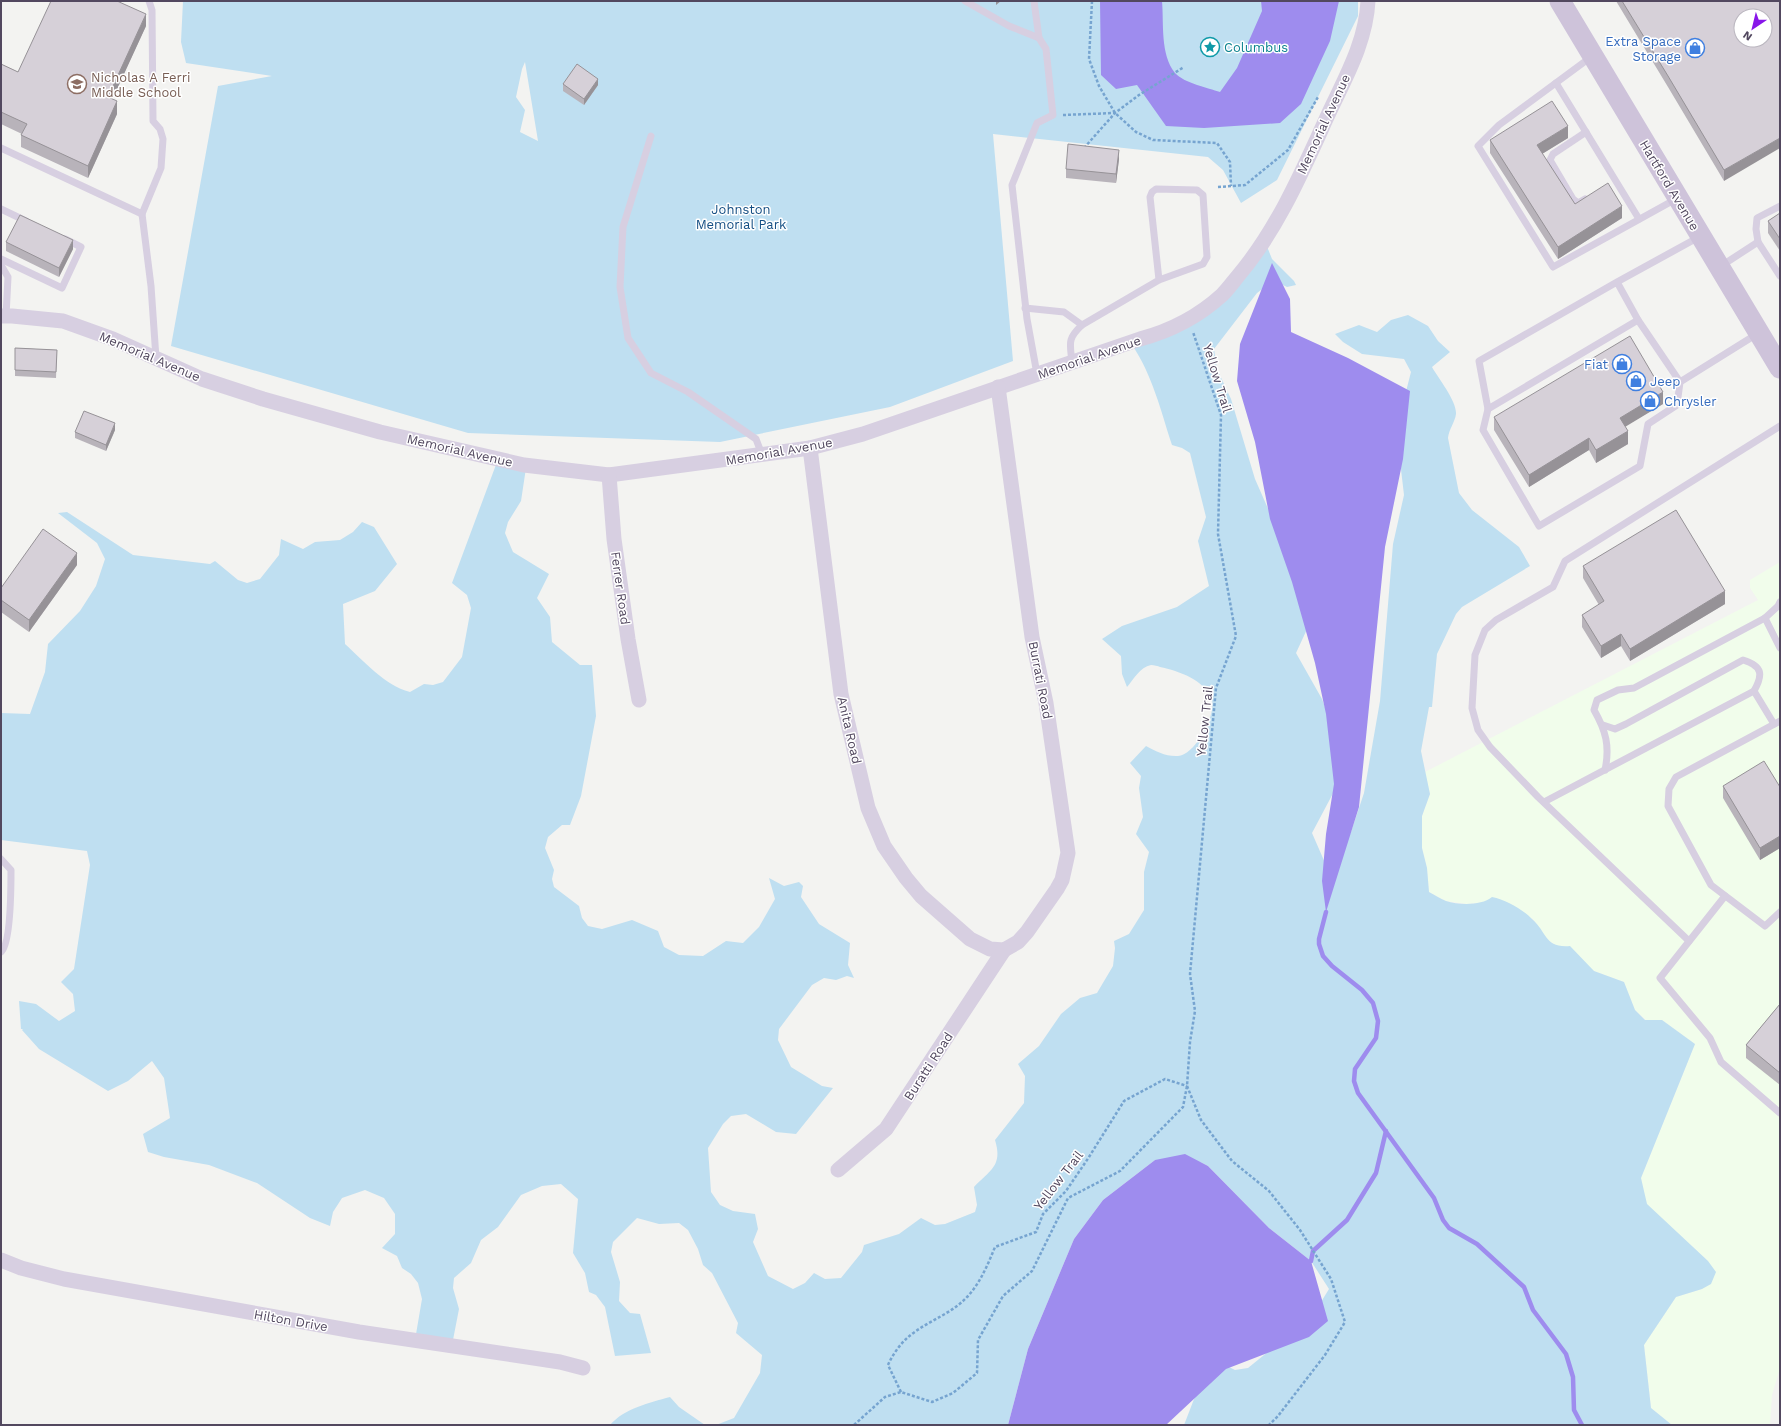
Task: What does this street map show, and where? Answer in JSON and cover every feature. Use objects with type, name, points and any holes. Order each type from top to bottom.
[{"type":"main road","name":"Hartford Avenue","points":[[1560,1],[1780,368]]},
{"type":"street","name":"Memorial Avenue","points":[[4,316],[63,321],[113,339],[202,379],[262,399],[380,432],[524,465],[609,475],[762,456],[810,448],[863,434],[1158,334],[1173,328],[1188,319],[1222,294],[1251,260],[1264,241],[1300,174],[1353,64],[1367,17],[1368,1]]},
{"type":"street","name":"Burrati Road","points":[[998,387],[1032,637],[1046,703],[1068,853],[1062,880],[1057,889],[1028,932],[1018,942],[1004,950]]},
{"type":"street","name":"Anita Road","points":[[810,448],[841,694],[868,808],[884,846],[906,878],[921,896],[970,939],[990,949],[1004,950]]},
{"type":"street","name":"Ferrer Road","points":[[609,475],[614,539],[628,639],[639,700]]},
{"type":"street","name":"Buratti Road","points":[[838,1170],[886,1129],[1004,950]]},
{"type":"street","name":"Hilton Drive","points":[[1,1260],[21,1268],[64,1279],[358,1332],[560,1362],[583,1368]]},
{"type":"lane","points":[[149,1],[152,10],[153,121],[160,129],[163,139],[161,168],[142,214],[151,286],[156,358]]},
{"type":"lane","points":[[965,1],[1009,26],[1039,38]]},
{"type":"lane","points":[[1034,1],[1039,38],[1046,49],[1053,115],[1037,123],[1012,185],[1025,308],[1037,374]]},
{"type":"lane","points":[[1593,56],[1499,125],[1478,146],[1482,153],[1553,267],[1678,198]]},
{"type":"lane","points":[[1556,83],[1586,132],[1612,182],[1639,219]]},
{"type":"lane","points":[[1586,132],[1553,154],[1550,160],[1573,199],[1578,203],[1591,195]]},
{"type":"lane","points":[[651,136],[623,227],[620,288],[628,338],[651,373],[688,392],[756,439],[762,456]]},
{"type":"lane","points":[[1,148],[142,214]]},
{"type":"lane","points":[[1072,362],[1070,342],[1073,333],[1082,324],[1159,280],[1203,264],[1207,257],[1203,195],[1198,190],[1156,189],[1152,192],[1150,197],[1159,280]]},
{"type":"lane","points":[[1780,206],[1757,218],[1756,228],[1758,242],[1780,276]]},
{"type":"lane","points":[[1,209],[34,225]]},
{"type":"lane","points":[[1617,282],[1638,320],[1680,382],[1677,405],[1648,424],[1640,466],[1539,526],[1483,430],[1488,409],[1479,361],[1617,282],[1701,236]]},
{"type":"lane","points":[[1,258],[62,288],[80,247],[61,237]]},
{"type":"lane","points":[[1719,267],[1758,242]]},
{"type":"lane","points":[[1,265],[8,276],[4,316]]},
{"type":"lane","points":[[1025,308],[1064,312],[1082,324]]},
{"type":"lane","points":[[1488,409],[1638,320]]},
{"type":"lane","points":[[1680,382],[1759,333]]},
{"type":"lane","points":[[1689,941],[1490,748],[1478,730],[1472,708],[1474,655],[1485,630],[1496,620],[1553,587],[1564,561],[1780,426]]},
{"type":"lane","points":[[1605,770],[1608,755],[1602,725],[1594,710],[1597,700],[1618,690],[1634,688],[1765,618],[1778,606],[1780,602]]},
{"type":"lane","points":[[1765,618],[1780,648]]},
{"type":"lane","points":[[1544,802],[1754,691],[1760,679],[1759,670],[1754,663],[1743,660],[1626,724],[1615,729],[1602,725]]},
{"type":"lane","points":[[1754,691],[1777,723],[1676,777],[1668,789],[1668,806],[1711,885],[1765,926],[1780,912]]},
{"type":"lane","points":[[1,859],[11,870],[12,882],[7,943],[1,952]]},
{"type":"lane","points":[[1725,896],[1660,978],[1710,1038],[1721,1062],[1780,1113]]},
{"type":"path","points":[[1092,1],[1089,60],[1099,86],[1115,113],[1136,132],[1153,140],[1217,143],[1230,162],[1231,186]]},
{"type":"path","points":[[1082,150],[1115,113],[1139,95],[1184,67]]},
{"type":"path","points":[[1218,188],[1245,186],[1288,150],[1321,92]]},
{"type":"path","points":[[1053,115],[1115,113]]},
{"type":"path","name":"Yellow Trail","points":[[1188,319],[1221,415],[1218,534],[1236,636],[1216,688],[1190,974],[1196,1012],[1190,1042],[1187,1086],[1183,1107],[1120,1171],[1068,1198],[1032,1271],[1003,1296],[978,1340],[977,1373],[953,1393],[932,1402],[902,1392],[888,1365],[893,1354],[905,1339],[958,1305],[975,1288],[986,1269],[995,1247],[1036,1232],[1043,1214],[1066,1191],[1124,1101],[1165,1079],[1187,1086],[1201,1120],[1232,1161],[1269,1191],[1300,1230],[1331,1279],[1345,1322],[1325,1355],[1269,1425]]},
{"type":"path","points":[[854,1425],[885,1397],[902,1392]]},
{"type":"shaded area","points":[[1100,1],[1162,1],[1165,48],[1170,65],[1175,73],[1184,80],[1220,92],[1237,68],[1262,11],[1261,1],[1339,1],[1330,41],[1301,104],[1280,123],[1204,128],[1166,126],[1137,85],[1116,89],[1101,75]]},
{"type":"shaded area","points":[[1272,263],[1290,299],[1291,332],[1348,358],[1410,391],[1403,459],[1385,547],[1359,807],[1326,912],[1322,881],[1326,834],[1334,784],[1326,714],[1315,663],[1292,582],[1270,519],[1255,442],[1237,381],[1240,344]]},
{"type":"shaded area","points":[[1780,562],[1780,1368],[1772,1395],[1770,1425],[1672,1425],[1651,1408],[1644,1345],[1676,1297],[1702,1289],[1708,1261],[1646,1204],[1641,1178],[1695,1044],[1662,1020],[1646,1020],[1635,1010],[1624,982],[1594,971],[1548,940],[1533,919],[1486,902],[1467,904],[1446,901],[1429,892],[1427,868],[1422,848],[1422,816],[1430,794],[1425,772],[1758,600],[1750,588],[1750,580]]},
{"type":"shaded area","points":[[1185,1154],[1208,1166],[1269,1228],[1311,1261],[1328,1321],[1309,1337],[1226,1369],[1166,1425],[1008,1425],[1028,1349],[1074,1239],[1103,1200],[1155,1160]]},
{"type":"green space","name":"Johnston Memorial Park","points":[[183,1],[1358,1],[1358,16],[1277,180],[1241,203],[1223,170],[1208,157],[993,134],[1013,361],[890,407],[720,442],[468,433],[171,346],[218,86],[272,76],[186,63],[181,42]],"holes":[[[525,62],[538,141],[520,132],[525,110],[516,97]]]},
{"type":"green space","points":[[1264,239],[1272,259],[1294,281],[1296,285],[1287,287],[1281,284],[1269,284],[1257,293],[1214,349],[1217,369],[1231,399],[1255,479],[1302,586],[1308,627],[1296,653],[1322,699],[1339,745],[1339,782],[1312,833],[1329,872],[1351,832],[1364,793],[1380,701],[1393,544],[1404,495],[1398,444],[1402,407],[1411,372],[1404,359],[1362,354],[1343,342],[1335,334],[1359,325],[1377,332],[1391,320],[1408,315],[1428,326],[1438,341],[1450,352],[1432,367],[1454,403],[1456,409],[1456,414],[1448,438],[1459,493],[1472,510],[1519,547],[1530,566],[1462,607],[1456,614],[1437,654],[1432,707],[1429,707],[1421,751],[1430,794],[1422,816],[1422,848],[1427,868],[1429,892],[1446,901],[1457,903],[1470,904],[1482,902],[1492,897],[1513,905],[1532,919],[1547,938],[1555,945],[1570,946],[1594,971],[1624,982],[1635,1010],[1645,1020],[1662,1020],[1695,1044],[1641,1178],[1647,1204],[1708,1261],[1716,1272],[1711,1284],[1702,1289],[1676,1297],[1644,1345],[1651,1408],[1672,1425],[1184,1425],[1196,1394],[1215,1360],[1235,1370],[1248,1368],[1313,1315],[1329,1289],[1311,1261],[1269,1228],[1208,1166],[1200,1162],[1155,1160],[1103,1200],[1074,1239],[1028,1349],[1008,1425],[716,1425],[734,1418],[760,1373],[762,1355],[736,1333],[738,1323],[712,1273],[703,1265],[698,1249],[688,1230],[679,1223],[659,1224],[637,1218],[613,1242],[611,1252],[620,1282],[619,1301],[630,1313],[640,1314],[651,1353],[615,1356],[605,1307],[596,1295],[589,1292],[585,1273],[573,1253],[578,1199],[561,1184],[542,1186],[521,1195],[498,1227],[481,1240],[471,1263],[454,1278],[453,1288],[459,1309],[452,1345],[415,1340],[422,1299],[418,1283],[411,1274],[402,1268],[397,1256],[382,1248],[395,1234],[395,1214],[384,1198],[365,1190],[342,1198],[333,1212],[330,1226],[310,1218],[257,1183],[209,1165],[164,1157],[148,1152],[143,1134],[170,1118],[164,1078],[152,1061],[128,1081],[108,1091],[39,1049],[22,1030],[23,1029],[21,1029],[19,1001],[36,1004],[59,1021],[75,1011],[73,994],[61,982],[74,969],[90,865],[87,851],[1,840],[1,713],[30,714],[45,672],[48,644],[80,611],[96,586],[105,559],[97,543],[58,513],[67,512],[133,555],[210,564],[215,561],[238,580],[247,583],[260,579],[279,555],[281,539],[303,549],[315,542],[340,540],[353,532],[362,522],[374,527],[397,564],[375,591],[343,604],[345,644],[383,678],[401,689],[410,692],[424,684],[433,685],[443,682],[462,657],[471,608],[467,595],[452,583],[497,462],[526,468],[521,501],[508,522],[505,533],[513,552],[549,574],[537,598],[550,617],[552,642],[580,665],[592,665],[596,716],[581,796],[570,825],[562,825],[548,837],[545,848],[554,870],[552,879],[554,887],[579,906],[582,918],[588,926],[602,929],[632,920],[658,931],[664,947],[679,955],[703,956],[726,941],[743,943],[759,927],[775,899],[769,878],[784,886],[799,882],[803,886],[801,897],[819,924],[850,943],[848,965],[854,978],[847,976],[836,980],[824,978],[812,985],[779,1029],[778,1040],[791,1067],[822,1086],[833,1088],[796,1134],[776,1132],[746,1114],[731,1116],[723,1124],[708,1148],[711,1192],[720,1205],[733,1211],[755,1214],[758,1229],[753,1242],[768,1276],[793,1289],[805,1283],[814,1273],[825,1279],[841,1278],[862,1252],[864,1245],[899,1234],[921,1218],[935,1225],[945,1224],[975,1212],[977,1205],[974,1187],[994,1167],[997,1156],[995,1140],[1024,1103],[1025,1076],[1018,1064],[1039,1046],[1061,1014],[1080,998],[1097,993],[1113,966],[1115,948],[1114,941],[1129,934],[1144,910],[1144,872],[1149,852],[1136,834],[1143,817],[1139,788],[1141,776],[1130,763],[1146,746],[1165,755],[1178,756],[1185,754],[1203,734],[1211,715],[1212,700],[1209,693],[1197,682],[1175,671],[1151,665],[1147,666],[1137,674],[1127,687],[1122,674],[1121,656],[1102,639],[1122,626],[1177,607],[1209,586],[1198,541],[1206,517],[1190,453],[1182,448],[1172,445],[1151,380],[1132,345],[1216,298]]},
{"type":"green space","points":[[670,1397],[679,1407],[705,1425],[610,1425],[630,1410]]},
{"type":"building","name":"Nicholas A Ferri Middle School","points":[[51,1],[117,1],[146,14],[108,97],[117,101],[88,166],[21,135],[27,124],[1,112],[1,64],[18,72]]},
{"type":"building","points":[[1622,1],[1780,1],[1780,138],[1724,170]]},
{"type":"building","points":[[577,64],[598,79],[584,99],[563,84]]},
{"type":"building","points":[[1552,101],[1568,126],[1537,145],[1575,204],[1608,183],[1622,206],[1558,247],[1490,140]]},
{"type":"building","points":[[1068,144],[1119,150],[1116,174],[1066,169]]},
{"type":"building","points":[[1780,213],[1780,239],[1768,221]]},
{"type":"building","points":[[20,215],[73,240],[59,268],[6,242]]},
{"type":"building","points":[[1630,336],[1663,392],[1620,418],[1628,431],[1596,450],[1589,438],[1529,475],[1494,417]]},
{"type":"building","points":[[15,348],[57,350],[56,372],[15,370]]},
{"type":"building","points":[[84,411],[115,423],[106,445],[75,432]]},
{"type":"building","points":[[1676,510],[1725,591],[1630,649],[1621,634],[1601,646],[1582,615],[1604,601],[1583,566]]},
{"type":"building","points":[[43,529],[77,553],[29,620],[1,600],[1,588]]},
{"type":"building","points":[[1764,761],[1780,787],[1780,836],[1760,848],[1723,786]]},
{"type":"building","points":[[1780,1004],[1780,1073],[1746,1045]]},
{"type":"waterway","points":[[1326,912],[1319,939],[1323,956],[1332,966],[1362,990],[1373,1003],[1378,1021],[1376,1038],[1355,1069],[1354,1081],[1358,1093],[1434,1198],[1443,1220],[1449,1228],[1477,1244],[1524,1287],[1533,1310],[1566,1354],[1573,1377],[1574,1410],[1582,1425]]},
{"type":"waterway","points":[[1311,1261],[1313,1251],[1347,1220],[1376,1173],[1386,1131]]},
{"type":"place","name":"Columbus","points":[[1210,47]]},
{"type":"place","name":"Extra Space Storage","points":[[1695,48]]},
{"type":"place","name":"Nicholas A Ferri Middle School","points":[[77,84]]},
{"type":"place","name":"Fiat","points":[[1622,364]]},
{"type":"place","name":"Jeep","points":[[1636,381]]},
{"type":"place","name":"Chrysler","points":[[1650,401]]}]
